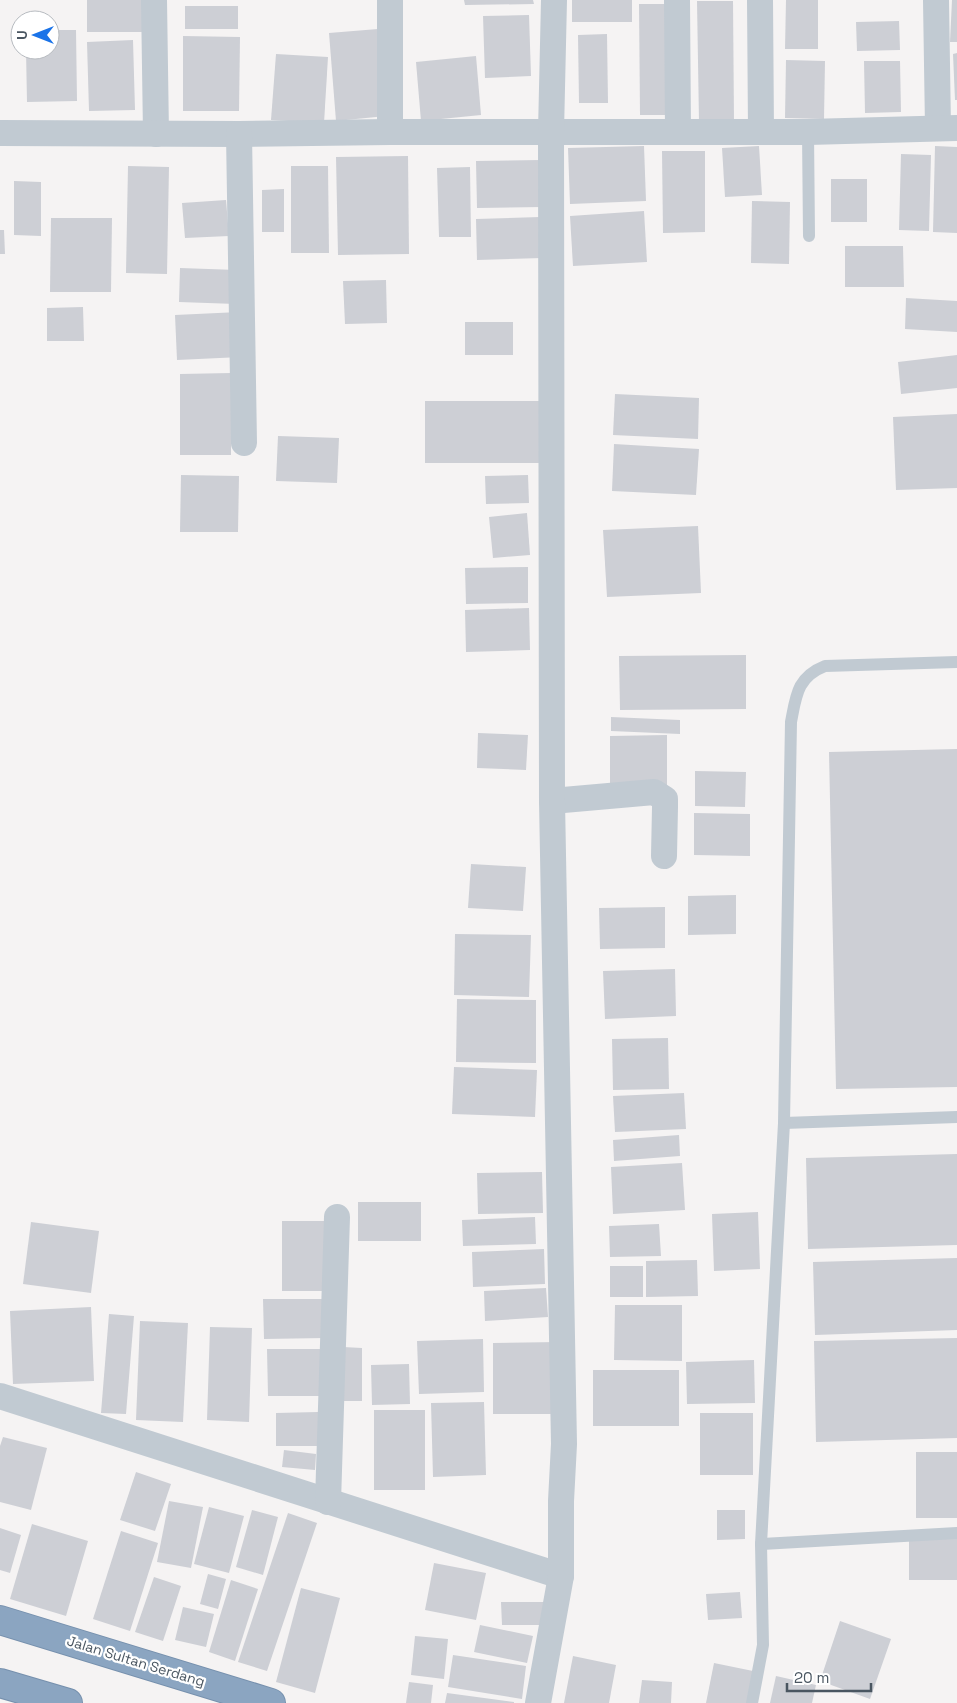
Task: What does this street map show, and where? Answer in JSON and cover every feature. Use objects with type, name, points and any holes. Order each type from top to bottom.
[{"type":"highway","name":"Jalan Sultan Serdang","points":[[0,1620],[271,1703]]},
{"type":"highway","points":[[0,1683],[68,1703]]},
{"type":"street","points":[[154,0],[156,134]]},
{"type":"street","points":[[390,0],[390,132]]},
{"type":"street","points":[[538,1703],[561,1576],[561,1501],[564,1444],[552,801],[551,132],[554,0]]},
{"type":"street","points":[[677,0],[678,131]]},
{"type":"street","points":[[760,0],[761,131]]},
{"type":"street","points":[[0,133],[808,132],[947,128],[936,0]]},
{"type":"street","points":[[239,134],[244,443]]},
{"type":"street","points":[[552,801],[654,792],[660,794],[664,799],[666,807],[664,856]]},
{"type":"street","points":[[328,1502],[337,1217]]},
{"type":"street","points":[[0,1396],[561,1576]]},
{"type":"lane","points":[[808,132],[809,236]]},
{"type":"lane","points":[[752,1703],[763,1645],[761,1544],[784,1123],[791,722],[797,691],[811,671],[824,666],[957,662]]},
{"type":"lane","points":[[784,1123],[957,1118]]},
{"type":"lane","points":[[761,1544],[957,1533]]},
{"type":"building","points":[[87,0],[146,0],[146,32],[87,32]]},
{"type":"building","points":[[464,0],[533,0],[534,4],[465,5]]},
{"type":"building","points":[[572,0],[632,0],[632,22],[572,22]]},
{"type":"building","points":[[786,0],[818,0],[818,49],[785,49]]},
{"type":"building","points":[[952,0],[957,0],[957,42],[950,42]]},
{"type":"building","points":[[697,1],[733,1],[734,122],[699,122]]},
{"type":"building","points":[[639,4],[670,4],[671,115],[640,115]]},
{"type":"building","points":[[185,6],[238,6],[238,29],[185,29]]},
{"type":"building","points":[[529,15],[531,76],[485,78],[483,16]]},
{"type":"building","points":[[899,21],[900,50],[857,51],[856,22]]},
{"type":"building","points":[[378,29],[386,116],[336,121],[329,33]]},
{"type":"building","points":[[60,30],[76,30],[77,101],[27,102],[26,60],[60,60]]},
{"type":"building","points":[[607,34],[608,103],[579,103],[578,35]]},
{"type":"building","points":[[183,36],[240,37],[239,111],[183,111]]},
{"type":"building","points":[[133,40],[135,110],[89,111],[87,42]]},
{"type":"building","points":[[957,53],[957,100],[955,100],[953,54]]},
{"type":"building","points":[[276,54],[328,57],[324,123],[271,120]]},
{"type":"building","points":[[476,56],[481,115],[421,121],[416,62]]},
{"type":"building","points":[[786,60],[825,61],[824,119],[785,118]]},
{"type":"building","points":[[864,61],[900,61],[901,112],[865,113]]},
{"type":"building","points":[[644,146],[646,201],[570,204],[568,148]]},
{"type":"building","points":[[759,146],[762,195],[725,197],[722,148]]},
{"type":"building","points":[[935,146],[957,147],[957,233],[933,232]]},
{"type":"building","points":[[662,151],[705,151],[705,232],[663,233]]},
{"type":"building","points":[[901,154],[931,155],[929,231],[899,230]]},
{"type":"building","points":[[408,156],[409,254],[338,255],[336,157]]},
{"type":"building","points":[[541,160],[542,207],[477,208],[476,161]]},
{"type":"building","points":[[128,166],[169,167],[167,274],[126,273]]},
{"type":"building","points":[[291,166],[328,166],[329,253],[291,253]]},
{"type":"building","points":[[470,167],[471,237],[439,237],[437,168]]},
{"type":"building","points":[[831,179],[867,179],[867,222],[831,222]]},
{"type":"building","points":[[14,181],[41,182],[41,236],[14,235]]},
{"type":"building","points":[[284,189],[284,232],[262,232],[262,190]]},
{"type":"building","points":[[226,200],[229,236],[185,238],[182,203]]},
{"type":"building","points":[[752,201],[790,202],[789,264],[751,263]]},
{"type":"building","points":[[644,211],[647,262],[573,266],[570,216]]},
{"type":"building","points":[[540,217],[542,258],[477,260],[476,219]]},
{"type":"building","points":[[51,218],[112,218],[111,292],[50,292]]},
{"type":"building","points":[[0,230],[4,230],[5,254],[0,254]]},
{"type":"building","points":[[845,246],[903,246],[904,287],[845,287]]},
{"type":"building","points":[[180,268],[237,270],[236,304],[179,302]]},
{"type":"building","points":[[386,280],[387,323],[345,324],[343,281]]},
{"type":"building","points":[[906,298],[957,301],[957,332],[905,329]]},
{"type":"building","points":[[83,307],[84,341],[47,341],[47,308]]},
{"type":"building","points":[[239,312],[241,357],[177,360],[175,315]]},
{"type":"building","points":[[465,322],[513,322],[513,355],[465,355]]},
{"type":"building","points":[[957,355],[957,388],[901,394],[898,362]]},
{"type":"building","points":[[231,373],[231,455],[180,455],[180,374]]},
{"type":"building","points":[[615,394],[699,398],[698,439],[613,435]]},
{"type":"building","points":[[425,401],[540,401],[539,463],[425,463]]},
{"type":"building","points":[[957,414],[957,488],[896,490],[893,417]]},
{"type":"building","points":[[278,436],[339,438],[337,483],[276,481]]},
{"type":"building","points":[[614,444],[699,449],[696,495],[612,491]]},
{"type":"building","points":[[181,475],[239,476],[238,532],[180,532]]},
{"type":"building","points":[[528,475],[529,503],[486,504],[485,476]]},
{"type":"building","points":[[527,513],[530,555],[493,558],[489,517]]},
{"type":"building","points":[[698,526],[701,593],[607,597],[603,530]]},
{"type":"building","points":[[528,567],[528,603],[466,604],[465,568]]},
{"type":"building","points":[[529,608],[530,650],[466,652],[465,610]]},
{"type":"building","points":[[746,655],[746,709],[620,710],[619,656]]},
{"type":"building","points":[[611,717],[680,720],[680,734],[611,731]]},
{"type":"building","points":[[478,733],[528,735],[526,770],[477,768]]},
{"type":"building","points":[[667,735],[667,786],[610,786],[610,736]]},
{"type":"building","points":[[957,749],[957,1087],[836,1089],[829,752]]},
{"type":"building","points":[[695,771],[746,772],[745,807],[695,806]]},
{"type":"building","points":[[694,813],[750,814],[750,856],[694,855]]},
{"type":"building","points":[[471,864],[526,867],[523,911],[468,908]]},
{"type":"building","points":[[736,895],[736,934],[688,935],[688,896]]},
{"type":"building","points":[[665,907],[665,948],[600,949],[599,908]]},
{"type":"building","points":[[455,934],[531,935],[529,997],[454,995]]},
{"type":"building","points":[[675,969],[676,1016],[605,1019],[603,971]]},
{"type":"building","points":[[457,999],[536,1000],[536,1063],[456,1062]]},
{"type":"building","points":[[668,1038],[669,1089],[613,1090],[612,1039]]},
{"type":"building","points":[[454,1067],[537,1070],[535,1117],[452,1114]]},
{"type":"building","points":[[684,1093],[686,1129],[615,1132],[613,1096]]},
{"type":"building","points":[[679,1135],[680,1156],[614,1161],[613,1140]]},
{"type":"building","points":[[957,1154],[957,1245],[808,1249],[806,1158]]},
{"type":"building","points":[[682,1163],[685,1210],[613,1214],[611,1167]]},
{"type":"building","points":[[542,1172],[543,1213],[478,1214],[477,1173]]},
{"type":"building","points":[[358,1202],[421,1202],[421,1241],[358,1241]]},
{"type":"building","points":[[758,1212],[760,1269],[714,1271],[712,1214]]},
{"type":"building","points":[[535,1217],[536,1244],[463,1246],[462,1220]]},
{"type":"building","points":[[282,1221],[328,1221],[327,1291],[282,1291]]},
{"type":"building","points":[[31,1222],[99,1231],[91,1293],[23,1284]]},
{"type":"building","points":[[659,1224],[661,1256],[610,1257],[609,1226]]},
{"type":"building","points":[[544,1249],[545,1284],[473,1287],[472,1252]]},
{"type":"building","points":[[957,1258],[957,1330],[815,1335],[813,1262]]},
{"type":"building","points":[[697,1260],[698,1296],[646,1297],[646,1261]]},
{"type":"building","points":[[610,1266],[643,1266],[643,1297],[610,1297]]},
{"type":"building","points":[[546,1288],[548,1317],[485,1321],[484,1291]]},
{"type":"building","points":[[263,1299],[324,1299],[325,1338],[264,1339]]},
{"type":"building","points":[[615,1305],[682,1305],[682,1361],[614,1360]]},
{"type":"building","points":[[91,1307],[94,1381],[13,1384],[10,1311]]},
{"type":"building","points":[[109,1314],[134,1316],[126,1414],[101,1413]]},
{"type":"building","points":[[140,1321],[188,1323],[183,1422],[136,1420]]},
{"type":"building","points":[[210,1327],[252,1328],[249,1422],[207,1420]]},
{"type":"building","points":[[957,1338],[957,1438],[816,1442],[814,1341]]},
{"type":"building","points":[[483,1339],[484,1392],[419,1394],[417,1341]]},
{"type":"building","points":[[559,1342],[559,1414],[493,1414],[493,1343]]},
{"type":"building","points":[[343,1347],[362,1348],[362,1401],[342,1401]]},
{"type":"building","points":[[267,1349],[328,1349],[328,1396],[268,1396]]},
{"type":"building","points":[[754,1360],[755,1403],[687,1404],[686,1362]]},
{"type":"building","points":[[409,1364],[410,1404],[372,1405],[371,1365]]},
{"type":"building","points":[[593,1370],[679,1370],[679,1426],[593,1426]]},
{"type":"building","points":[[484,1402],[486,1475],[433,1477],[431,1403]]},
{"type":"building","points":[[374,1410],[425,1410],[425,1490],[374,1490]]},
{"type":"building","points":[[318,1412],[318,1446],[276,1446],[276,1413]]},
{"type":"building","points":[[700,1413],[753,1413],[753,1475],[700,1475]]},
{"type":"building","points":[[3,1437],[47,1448],[31,1510],[0,1502],[0,1446]]},
{"type":"building","points":[[284,1450],[316,1454],[315,1470],[282,1467]]},
{"type":"building","points":[[916,1452],[957,1452],[957,1518],[916,1518]]},
{"type":"building","points":[[136,1472],[171,1484],[155,1531],[120,1520]]},
{"type":"building","points":[[169,1501],[203,1507],[191,1568],[157,1562]]},
{"type":"building","points":[[209,1507],[244,1516],[229,1573],[194,1564]]},
{"type":"building","points":[[252,1510],[278,1517],[263,1575],[236,1567]]},
{"type":"building","points":[[717,1510],[745,1510],[745,1539],[717,1540]]},
{"type":"building","points":[[288,1513],[317,1523],[267,1671],[238,1662]]},
{"type":"building","points":[[32,1524],[88,1541],[66,1616],[10,1599]]},
{"type":"building","points":[[0,1528],[21,1535],[10,1573],[0,1570]]},
{"type":"building","points":[[121,1531],[158,1543],[130,1631],[93,1619]]},
{"type":"building","points":[[957,1538],[957,1580],[909,1580],[909,1539]]},
{"type":"building","points":[[434,1563],[486,1573],[476,1620],[425,1610]]},
{"type":"building","points":[[208,1574],[226,1579],[218,1609],[200,1604]]},
{"type":"building","points":[[154,1577],[181,1586],[163,1641],[135,1632]]},
{"type":"building","points":[[231,1580],[258,1589],[235,1661],[209,1652]]},
{"type":"building","points":[[301,1588],[340,1598],[315,1693],[276,1682]]},
{"type":"building","points":[[740,1592],[742,1618],[708,1620],[706,1594]]},
{"type":"building","points":[[501,1602],[545,1602],[546,1625],[502,1625]]},
{"type":"building","points":[[183,1607],[214,1614],[206,1647],[175,1640]]},
{"type":"building","points":[[840,1621],[891,1639],[870,1699],[820,1681]]},
{"type":"building","points":[[480,1625],[533,1636],[527,1663],[474,1652]]},
{"type":"building","points":[[415,1636],[448,1639],[444,1679],[411,1675]]},
{"type":"building","points":[[453,1655],[526,1666],[522,1699],[448,1687]]},
{"type":"building","points":[[573,1656],[616,1665],[609,1703],[564,1703]]},
{"type":"building","points":[[714,1663],[753,1671],[747,1703],[706,1703]]},
{"type":"building","points":[[776,1676],[816,1685],[812,1703],[770,1703]]},
{"type":"building","points":[[642,1680],[672,1682],[671,1703],[639,1703]]},
{"type":"building","points":[[409,1682],[433,1685],[431,1703],[406,1703]]},
{"type":"building","points":[[447,1693],[514,1702],[514,1703],[445,1703]]}]
